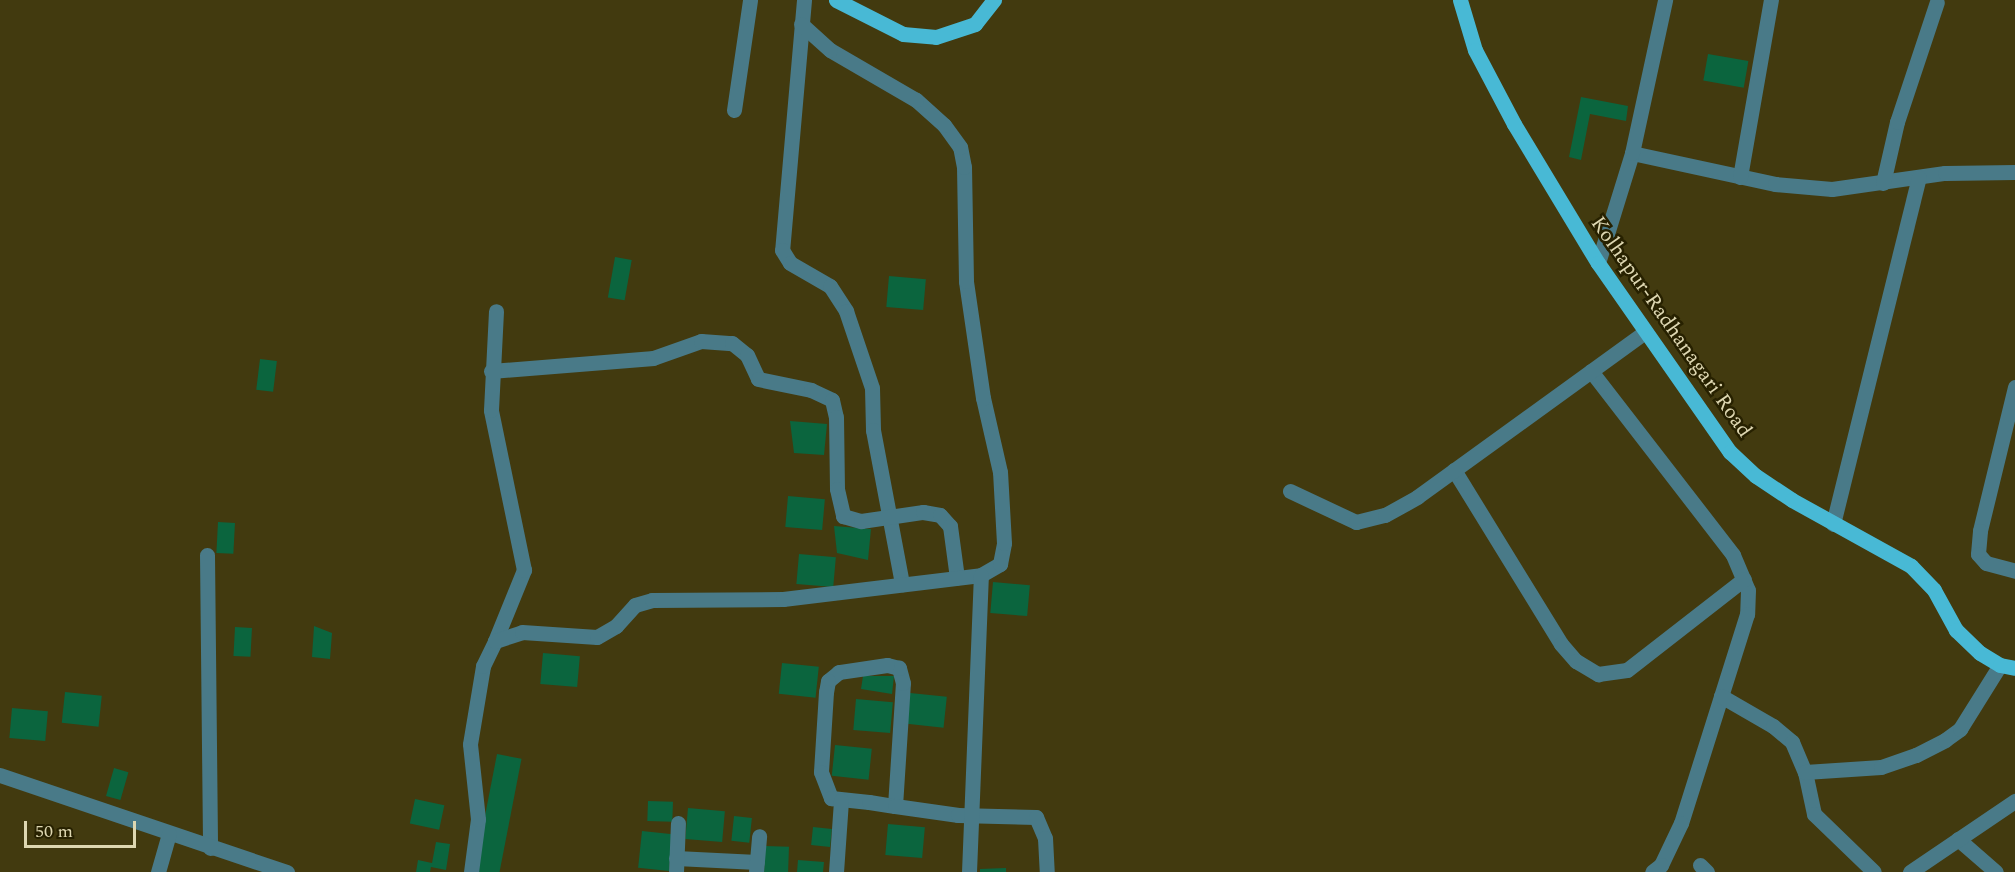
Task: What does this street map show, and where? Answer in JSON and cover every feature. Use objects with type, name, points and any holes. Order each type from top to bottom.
[{"type":"main road","points":[[836,0],[903,34],[936,37],[975,24],[994,0]]},
{"type":"main road","name":"Kolhapur-Radhanagari Road","points":[[1460,0],[1465,24],[1486,74],[1598,262],[1730,452],[1756,476],[1833,524],[1911,566],[1934,590],[1956,630],[1980,653],[2008,667]]},
{"type":"street","points":[[734,110],[750,0]]},
{"type":"street","points":[[804,0],[782,250],[790,263],[830,286],[846,311],[872,388],[873,430],[902,584]]},
{"type":"street","points":[[1598,262],[1632,153],[1665,0]]},
{"type":"street","points":[[1740,177],[1771,0]]},
{"type":"street","points":[[1883,183],[1897,122],[1937,2]]},
{"type":"street","points":[[495,641],[522,633],[597,637],[616,627],[635,605],[652,600],[783,599],[981,575],[1000,564],[1004,543],[997,450],[982,398],[966,281],[964,167],[960,147],[944,125],[916,100],[830,50],[801,24]]},
{"type":"street","points":[[1632,153],[1740,177],[1832,189],[1919,177],[2015,172]]},
{"type":"street","points":[[1833,524],[1919,177]]},
{"type":"street","points":[[471,872],[478,819],[470,744],[483,666],[524,570],[495,436],[491,371],[496,311]]},
{"type":"street","points":[[1290,491],[1344,519],[1367,521],[1403,506],[1645,332]]},
{"type":"street","points":[[491,371],[653,358],[701,341],[724,340],[742,348],[758,379],[811,390],[832,400],[836,417],[837,489],[843,516],[861,521],[923,512],[946,518],[957,578]]},
{"type":"street","points":[[1591,370],[1733,555],[1748,590],[1747,614],[1681,823],[1661,864],[1652,872]]},
{"type":"street","points":[[2015,387],[1980,531],[1978,554],[1986,564],[2015,571]]},
{"type":"street","points":[[1454,470],[1561,644],[1576,662],[1598,674],[1627,670],[1744,579]]},
{"type":"street","points":[[207,555],[210,848]]},
{"type":"street","points":[[969,872],[981,575]]},
{"type":"street","points":[[895,806],[903,683],[899,668],[894,665],[839,672],[828,681],[821,772],[825,792],[831,798],[841,800],[970,815],[1025,815],[1041,821],[1047,872]]},
{"type":"street","points":[[1805,772],[1881,767],[1935,745],[1960,729],[2008,667]]},
{"type":"street","points":[[1721,696],[1782,732],[1792,742],[1805,772],[1814,814],[1874,872]]},
{"type":"street","points":[[0,775],[286,872]]},
{"type":"street","points":[[836,872],[841,800]]},
{"type":"street","points":[[1910,872],[2015,801]]},
{"type":"street","points":[[678,823],[676,865],[756,867],[759,836]]},
{"type":"street","points":[[158,872],[169,834]]},
{"type":"street","points":[[1958,839],[1996,872]]},
{"type":"building","points":[[1708,54],[1748,61],[1744,88],[1703,81]]},
{"type":"building","points":[[1581,97],[1628,106],[1626,121],[1590,114],[1581,160],[1569,157]]},
{"type":"building","points":[[615,257],[632,260],[625,300],[608,297]]},
{"type":"building","points":[[889,276],[926,279],[923,310],[886,307]]},
{"type":"building","points":[[260,359],[277,361],[273,392],[256,390]]},
{"type":"building","points":[[790,421],[827,424],[824,455],[794,453]]},
{"type":"building","points":[[788,496],[825,499],[822,530],[785,527]]},
{"type":"building","points":[[218,522],[235,523],[233,554],[216,553]]},
{"type":"building","points":[[834,526],[871,529],[868,560],[837,553]]},
{"type":"building","points":[[799,554],[836,557],[833,587],[796,584]]},
{"type":"building","points":[[993,582],[1030,585],[1027,616],[990,613]]},
{"type":"building","points":[[314,626],[332,633],[330,659],[312,657]]},
{"type":"building","points":[[235,627],[252,628],[250,657],[233,656]]},
{"type":"building","points":[[543,653],[580,656],[577,687],[540,684]]},
{"type":"building","points":[[782,663],[819,667],[816,698],[779,694]]},
{"type":"building","points":[[863,676],[894,676],[892,694],[861,689]]},
{"type":"building","points":[[65,692],[102,696],[99,727],[62,723]]},
{"type":"building","points":[[910,693],[947,697],[944,728],[907,724]]},
{"type":"building","points":[[856,699],[893,702],[890,733],[853,730]]},
{"type":"building","points":[[12,708],[48,711],[45,741],[9,738]]},
{"type":"building","points":[[835,745],[872,749],[869,780],[832,776]]},
{"type":"building","points":[[497,754],[522,759],[500,872],[474,872]]},
{"type":"building","points":[[114,768],[128,772],[120,800],[106,796]]},
{"type":"building","points":[[415,799],[444,805],[439,830],[410,823]]},
{"type":"building","points":[[648,801],[673,802],[672,822],[647,821]]},
{"type":"building","points":[[688,808],[725,811],[722,842],[685,839]]},
{"type":"building","points":[[734,816],[752,818],[749,843],[731,841]]},
{"type":"building","points":[[888,824],[925,827],[922,858],[885,855]]},
{"type":"building","points":[[813,827],[832,829],[830,847],[811,845]]},
{"type":"building","points":[[642,831],[673,834],[669,871],[638,868]]},
{"type":"building","points":[[436,842],[450,844],[446,870],[431,867],[430,872],[416,872],[418,860],[432,863]]},
{"type":"building","points":[[765,846],[789,847],[788,872],[764,872]]},
{"type":"building","points":[[798,860],[824,862],[823,872],[797,872]]},
{"type":"building","points":[[1006,868],[1006,872],[980,872],[980,869]]}]
